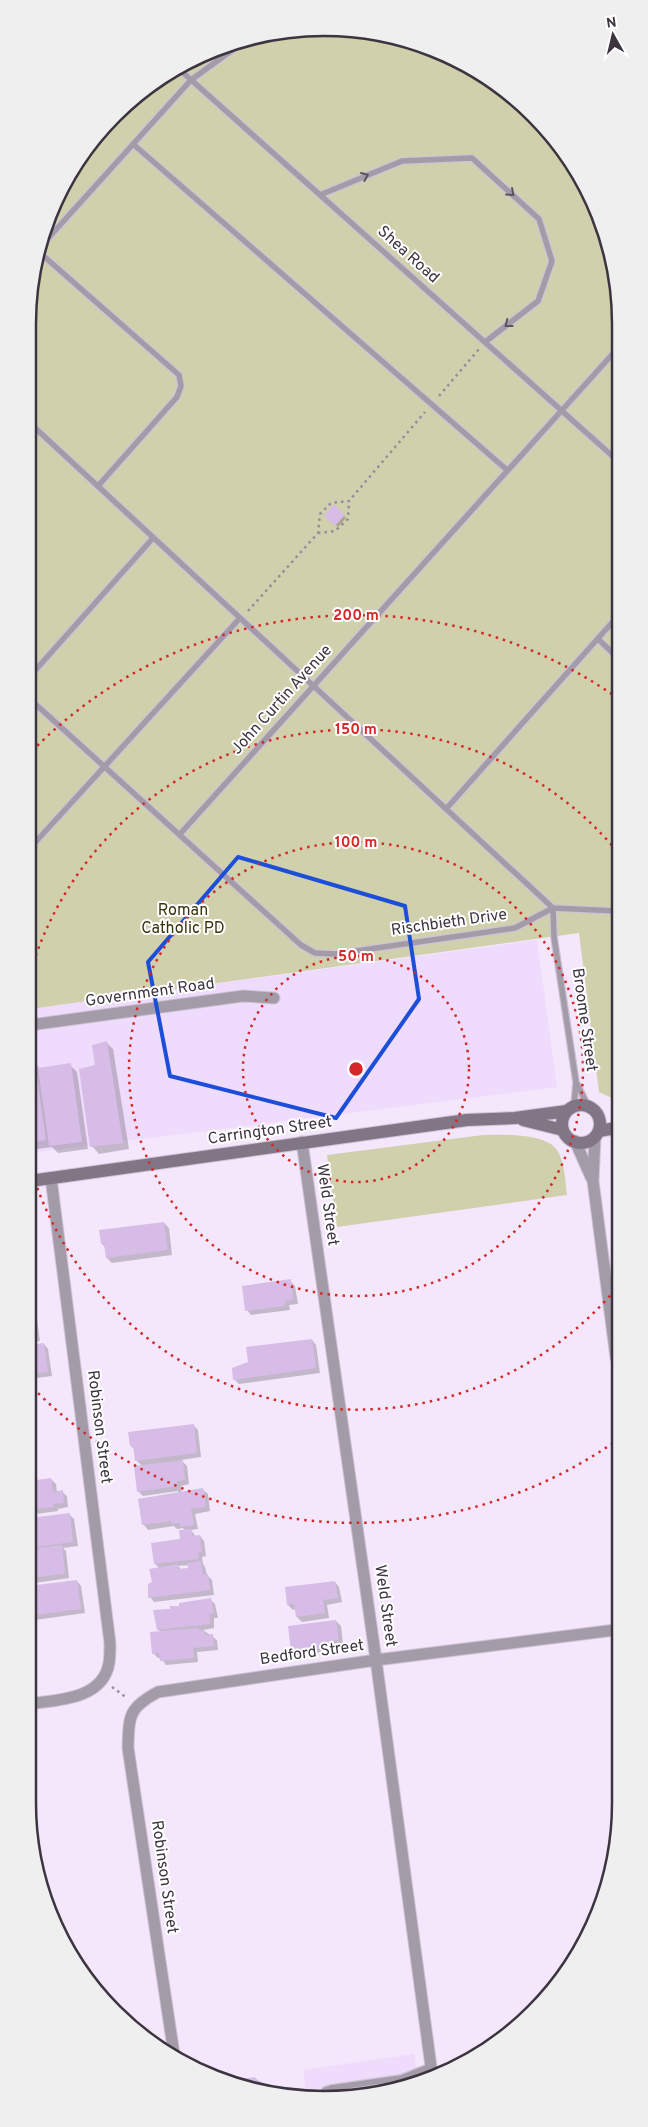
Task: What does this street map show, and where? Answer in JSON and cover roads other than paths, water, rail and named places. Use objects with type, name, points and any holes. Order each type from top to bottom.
[{"type":"street","name":"Government Road","points":[[36,1024],[243,996],[274,998]]},
{"type":"street","points":[[612,1123],[598,1129],[586,1142],[570,1139],[564,1130],[563,1120],[571,1109],[588,1106],[597,1113],[598,1129],[592,1181],[612,1328]]},
{"type":"street","name":"Carrington Street","points":[[36,1180],[467,1120],[515,1118],[571,1109]]},
{"type":"street","name":"Carrington Street","points":[[515,1118],[564,1130]]},
{"type":"street","points":[[598,1129],[612,1128]]},
{"type":"street","points":[[575,1141],[592,1181]]},
{"type":"street","name":"Weld Street","points":[[302,1142],[376,1660],[431,2070]]},
{"type":"street","name":"Robinson Street","points":[[36,1703],[74,1697],[92,1690],[102,1679],[109,1664],[110,1643],[51,1178]]},
{"type":"street","name":"Bedford Street","points":[[136,1705],[158,1692],[376,1660],[612,1630]]},
{"type":"street","name":"Robinson Street","points":[[136,1705],[130,1715],[128,1748],[173,2048]]},
{"type":"lane","points":[[51,235],[191,80],[228,53]]},
{"type":"lane","name":"Shea Road","points":[[184,73],[612,456]]},
{"type":"lane","points":[[134,144],[507,470]]},
{"type":"lane","points":[[320,195],[402,161],[472,158],[539,219],[552,261],[538,301],[485,342]]},
{"type":"lane","points":[[44,257],[179,375],[181,386],[177,397],[98,486]]},
{"type":"lane","name":"John Curtin Avenue","points":[[180,834],[612,355]]},
{"type":"lane","points":[[36,429],[553,908],[612,911]]},
{"type":"lane","points":[[36,670],[153,538]]},
{"type":"lane","points":[[36,842],[240,618]]},
{"type":"lane","points":[[446,809],[612,623]]},
{"type":"lane","points":[[598,639],[612,652]]},
{"type":"lane","points":[[36,705],[180,834]]},
{"type":"lane","name":"Rischbieth Drive","points":[[180,834],[301,945],[315,954],[335,954],[515,928],[553,908]]},
{"type":"lane","name":"Broome Street","points":[[553,908],[554,937],[576,1082],[588,1106]]},
{"type":"lane","name":"Broome Street","points":[[571,1109],[576,1082]]},
{"type":"lane","points":[[325,2091],[331,2088],[401,2078],[431,2070]]},
{"type":"park label","name":"Roman Catholic PD","points":[[183,920]]}]
